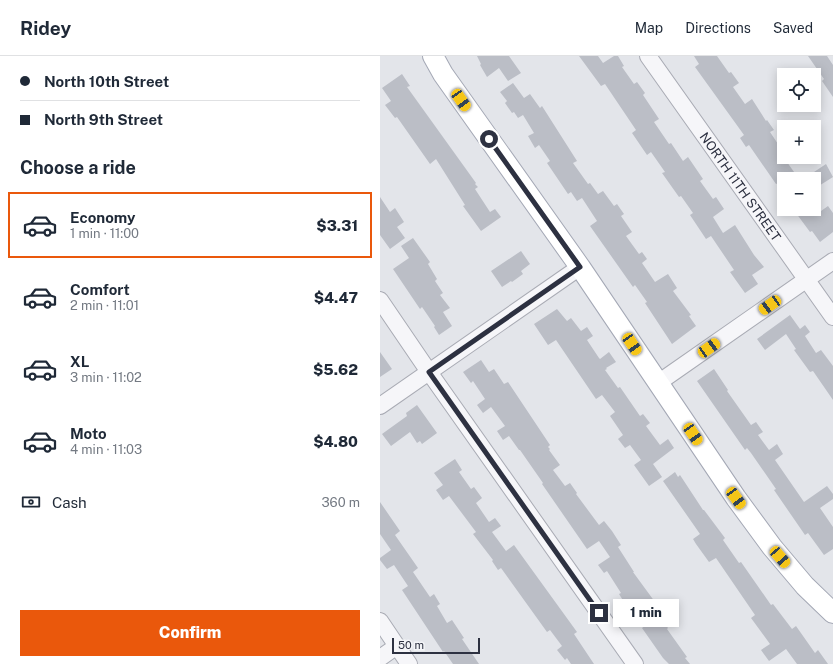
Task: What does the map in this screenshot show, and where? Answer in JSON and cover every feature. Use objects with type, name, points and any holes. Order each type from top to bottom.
[{"type":"main road","points":[[433,56],[443,74],[580,267],[736,498],[772,547],[806,586],[833,613]]},
{"type":"street","name":"NORTH 11TH STREET","points":[[648,56],[833,317]]},
{"type":"street","points":[[658,383],[833,261]]},
{"type":"street","points":[[380,406],[580,267]]},
{"type":"street","points":[[380,300],[635,664]]},
{"type":"street","points":[[380,621],[410,664]]},
{"type":"street","points":[[380,658],[397,646]]},
{"type":"building","points":[[477,56],[509,56],[521,73],[508,81],[499,68],[487,77]]},
{"type":"building","points":[[579,56],[598,56],[603,63],[614,56],[618,56],[624,66],[622,67],[634,84],[637,82],[645,93],[643,95],[659,119],[654,122],[669,144],[671,143],[683,161],[688,157],[703,179],[700,181],[713,199],[716,197],[724,209],[713,217],[723,233],[735,225],[754,255],[764,267],[752,275],[758,284],[745,293],[730,272],[734,270],[711,236],[706,239],[690,215],[693,213],[681,196],[679,197],[662,173],[665,172],[651,152],[647,155],[632,133],[636,130],[605,84],[601,86]]},
{"type":"building","points":[[694,56],[717,56],[729,73],[731,72],[739,83],[733,87],[745,104],[752,99],[766,121],[767,120],[774,130],[770,132],[777,142],[777,164],[788,164],[794,172],[777,172],[776,184],[749,145],[746,147],[740,138],[744,135],[695,67],[699,64]]},
{"type":"building","points":[[808,56],[827,56],[833,65],[833,97],[822,81],[824,79],[821,75],[821,68],[816,68]]},
{"type":"building","points":[[402,74],[410,86],[407,87],[476,183],[475,184],[478,187],[475,189],[490,212],[495,209],[501,217],[481,231],[463,206],[465,205],[436,159],[430,164],[397,117],[395,118],[385,105],[391,101],[382,88]]},
{"type":"building","points":[[513,83],[524,98],[530,94],[540,108],[542,106],[577,161],[573,163],[588,184],[590,183],[598,194],[603,191],[614,206],[617,204],[624,214],[621,216],[632,232],[626,236],[639,254],[642,252],[647,259],[642,263],[655,282],[668,274],[677,288],[673,291],[691,315],[689,316],[696,326],[672,344],[645,303],[647,302],[635,285],[633,287],[590,226],[597,221],[582,198],[577,201],[571,192],[568,194],[547,163],[550,161],[539,145],[535,148],[528,136],[534,133],[523,115],[518,118],[514,112],[512,113],[505,103],[507,101],[500,92]]},
{"type":"building","points":[[826,164],[833,177],[821,185],[821,172],[814,172]]},
{"type":"building","points":[[380,197],[390,212],[395,208],[404,222],[397,227],[405,238],[390,249],[380,235]]},
{"type":"building","points":[[828,206],[833,213],[833,232],[820,242],[812,231],[810,232],[798,216],[821,216],[821,211]]},
{"type":"building","points":[[413,238],[430,262],[428,264],[437,279],[435,281],[443,293],[440,295],[450,308],[443,312],[452,326],[439,335],[434,327],[435,326],[422,307],[420,309],[393,269],[409,258],[401,246]]},
{"type":"building","points":[[521,251],[530,264],[521,271],[523,274],[502,287],[491,271]]},
{"type":"building","points":[[557,309],[567,321],[571,318],[581,331],[587,327],[593,336],[587,340],[600,359],[609,352],[616,362],[605,370],[618,388],[620,387],[640,416],[643,414],[650,423],[646,426],[660,445],[668,439],[674,448],[653,464],[662,477],[649,486],[634,465],[641,460],[630,445],[625,448],[618,439],[623,435],[610,416],[615,412],[602,395],[596,399],[556,340],[548,345],[534,324]]},
{"type":"building","points":[[790,315],[800,329],[805,325],[810,332],[805,336],[816,353],[821,350],[833,366],[833,400],[813,371],[810,372],[794,350],[796,349],[786,334],[765,350],[757,339]]},
{"type":"building","points":[[380,352],[392,369],[380,377]]},
{"type":"building","points":[[481,360],[489,372],[494,369],[504,384],[508,382],[550,445],[548,447],[550,449],[549,450],[560,465],[553,470],[565,486],[570,483],[577,493],[576,494],[599,525],[604,521],[612,531],[621,545],[618,547],[633,572],[655,602],[653,603],[659,612],[657,613],[687,657],[685,658],[690,664],[669,664],[663,658],[642,628],[646,625],[626,600],[624,602],[619,594],[621,593],[607,571],[604,573],[598,565],[610,557],[599,541],[587,549],[520,450],[509,436],[503,440],[497,431],[505,426],[491,407],[483,413],[477,405],[485,399],[473,381],[471,383],[463,372]]},
{"type":"building","points":[[714,369],[728,390],[727,391],[751,425],[756,422],[763,432],[758,435],[769,450],[777,444],[783,454],[775,460],[804,502],[827,486],[833,494],[833,499],[820,508],[833,527],[833,549],[824,555],[808,533],[805,535],[751,453],[747,448],[745,450],[697,381]]},
{"type":"building","points":[[417,405],[437,433],[422,444],[420,441],[417,443],[410,432],[391,446],[382,434],[407,416],[406,413]]},
{"type":"building","points":[[455,459],[462,470],[459,472],[471,489],[474,487],[482,498],[476,503],[489,522],[495,518],[501,526],[492,532],[506,551],[514,545],[577,632],[574,634],[594,664],[571,664],[567,658],[565,660],[557,650],[562,646],[550,630],[547,632],[501,568],[498,570],[492,561],[493,560],[473,534],[476,532],[449,496],[443,500],[436,490],[443,485],[434,473]]},
{"type":"building","points":[[675,472],[678,477],[680,475],[703,510],[725,538],[723,540],[739,563],[741,562],[771,605],[773,604],[792,629],[796,626],[815,653],[818,650],[828,664],[797,664],[786,649],[769,661],[761,650],[770,644],[751,618],[755,615],[716,558],[709,562],[696,544],[693,539],[700,534],[663,481]]},
{"type":"building","points":[[380,502],[400,531],[395,535],[418,568],[413,572],[430,597],[434,594],[440,604],[437,606],[447,623],[452,620],[464,638],[462,639],[479,664],[453,664],[444,651],[443,652],[402,590],[408,586],[394,565],[387,569],[380,560],[380,558],[391,550],[380,534]]},
{"type":"route","points":[[489,139],[580,267],[429,372],[599,613]]}]
